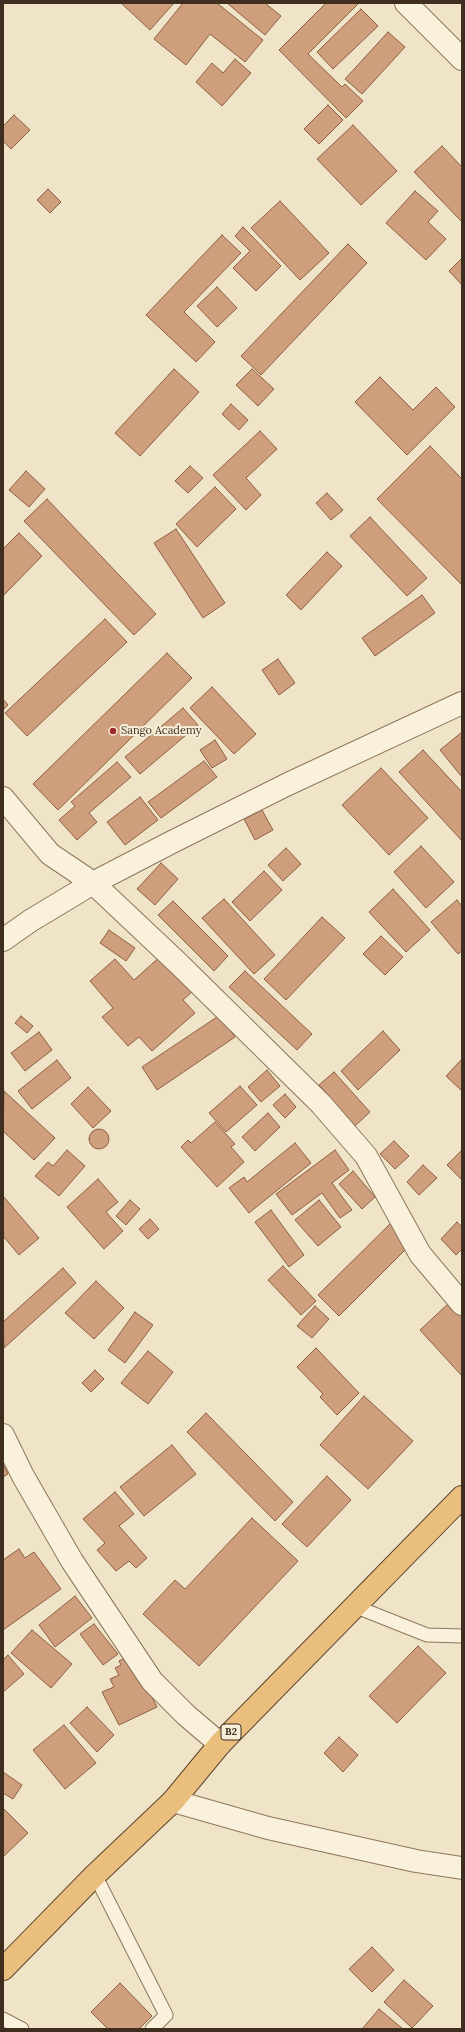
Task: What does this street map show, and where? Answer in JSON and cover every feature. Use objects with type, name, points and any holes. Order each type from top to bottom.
[{"type":"highway","name":"B2","points":[[3,1969],[95,1875],[173,1801],[220,1744],[462,1497]]},
{"type":"street","points":[[406,3],[462,59]]},
{"type":"street","points":[[3,940],[30,921],[93,883],[288,784],[462,703]]},
{"type":"street","points":[[3,798],[50,854],[93,883],[180,965],[321,1104],[366,1156],[420,1254],[462,1304]]},
{"type":"street","points":[[3,1435],[23,1476],[72,1561],[152,1681],[220,1744]]},
{"type":"street","points":[[173,1801],[268,1828],[416,1861],[462,1868]]},
{"type":"lane","points":[[354,1606],[427,1635],[462,1636]]},
{"type":"lane","points":[[95,1875],[166,2015],[152,2029]]},
{"type":"lane","points":[[3,2019],[22,2029]]},
{"type":"building","points":[[121,3],[174,3],[150,30]]},
{"type":"building","points":[[183,3],[217,3],[263,40],[245,62],[210,34],[186,65],[154,39]]},
{"type":"building","points":[[227,3],[265,3],[281,16],[265,35]]},
{"type":"building","points":[[326,3],[359,3],[308,54],[342,87],[345,84],[363,101],[346,118],[279,50]]},
{"type":"building","points":[[361,9],[378,26],[333,69],[317,52]]},
{"type":"building","points":[[388,32],[405,47],[362,94],[345,79]]},
{"type":"building","points":[[235,59],[251,73],[222,106],[196,82],[212,63],[223,73]]},
{"type":"building","points":[[328,105],[343,120],[319,144],[304,129]]},
{"type":"building","points":[[14,115],[30,130],[11,149],[3,141],[3,126]]},
{"type":"building","points":[[353,125],[397,171],[361,205],[317,159]]},
{"type":"building","points":[[442,146],[462,167],[462,222],[414,172]]},
{"type":"building","points":[[48,189],[61,202],[50,213],[37,200]]},
{"type":"building","points":[[415,191],[438,211],[428,222],[446,239],[426,260],[386,223]]},
{"type":"building","points":[[280,201],[329,253],[300,280],[251,228]]},
{"type":"building","points":[[243,227],[281,266],[256,291],[233,268],[250,251],[235,236]]},
{"type":"building","points":[[222,235],[241,253],[184,312],[215,342],[196,362],[146,315]]},
{"type":"building","points":[[348,244],[367,263],[261,375],[241,356]]},
{"type":"building","points":[[462,258],[462,285],[449,271]]},
{"type":"building","points":[[217,287],[237,308],[217,327],[197,306]]},
{"type":"building","points":[[174,369],[199,392],[140,456],[115,433]]},
{"type":"building","points":[[252,369],[274,389],[258,406],[236,385]]},
{"type":"building","points":[[380,377],[413,410],[436,387],[455,407],[407,455],[355,402]]},
{"type":"building","points":[[231,404],[248,420],[239,430],[222,414]]},
{"type":"building","points":[[260,431],[277,449],[246,478],[261,495],[246,510],[213,475]]},
{"type":"building","points":[[430,446],[462,479],[462,585],[377,499]]},
{"type":"building","points":[[190,466],[203,478],[188,493],[175,481]]},
{"type":"building","points":[[26,471],[45,489],[29,507],[9,490]]},
{"type":"building","points":[[215,487],[236,509],[197,547],[176,524]]},
{"type":"building","points":[[327,493],[343,510],[331,520],[316,503]]},
{"type":"building","points":[[47,499],[156,614],[134,635],[24,521]]},
{"type":"building","points":[[370,517],[427,578],[407,596],[350,536]]},
{"type":"building","points":[[176,529],[225,603],[203,618],[154,543]]},
{"type":"building","points":[[19,533],[42,556],[3,596],[3,549]]},
{"type":"building","points":[[327,552],[342,566],[301,610],[286,595]]},
{"type":"building","points":[[422,595],[435,613],[375,656],[362,638]]},
{"type":"building","points":[[105,619],[127,642],[27,736],[5,713]]},
{"type":"building","name":"Sango Academy","points":[[167,653],[192,678],[58,810],[33,784]]},
{"type":"building","points":[[278,659],[295,683],[279,695],[262,670]]},
{"type":"building","name":"Sango Academy","points":[[212,687],[256,734],[234,754],[190,708]]},
{"type":"building","points":[[3,699],[8,705],[3,710]]},
{"type":"building","name":"Sango Academy","points":[[183,708],[198,725],[140,774],[125,757]]},
{"type":"building","points":[[462,732],[462,777],[440,750]]},
{"type":"building","name":"Sango Academy","points":[[215,740],[227,759],[212,768],[200,750]]},
{"type":"building","points":[[423,750],[462,792],[462,841],[399,772]]},
{"type":"building","name":"Sango Academy","points":[[204,761],[217,777],[161,818],[148,802]]},
{"type":"building","name":"Sango Academy","points":[[117,762],[131,777],[89,813],[97,822],[77,840],[59,820],[75,806],[71,802]]},
{"type":"building","points":[[381,768],[428,818],[389,855],[342,805]]},
{"type":"building","points":[[140,797],[158,820],[125,845],[107,822]]},
{"type":"building","points":[[262,810],[273,830],[255,840],[244,819]]},
{"type":"building","points":[[421,846],[454,882],[426,908],[394,872]]},
{"type":"building","points":[[286,848],[301,864],[283,881],[268,865]]},
{"type":"building","points":[[161,863],[178,879],[155,905],[137,889]]},
{"type":"building","points":[[264,871],[282,890],[250,921],[232,902]]},
{"type":"building","points":[[393,889],[430,930],[406,952],[369,912]]},
{"type":"building","points":[[224,899],[275,955],[254,974],[202,918]]},
{"type":"building","points":[[457,900],[462,906],[462,951],[458,954],[431,922]]},
{"type":"building","points":[[173,901],[228,956],[214,971],[158,915]]},
{"type":"building","points":[[322,917],[345,938],[286,1000],[264,979]]},
{"type":"building","points":[[109,930],[135,948],[126,961],[100,943]]},
{"type":"building","points":[[381,936],[403,957],[385,975],[363,954]]},
{"type":"building","points":[[163,954],[194,990],[183,1000],[195,1013],[152,1051],[139,1037],[128,1046],[102,1017],[113,1008],[90,981],[115,959],[134,980]]},
{"type":"building","points":[[245,971],[312,1034],[297,1050],[229,987]]},
{"type":"building","points":[[220,1015],[235,1037],[157,1090],[142,1067]]},
{"type":"building","points":[[21,1016],[33,1026],[27,1033],[15,1023]]},
{"type":"building","points":[[383,1031],[400,1050],[358,1090],[341,1071]]},
{"type":"building","points":[[39,1032],[52,1050],[25,1071],[11,1053]]},
{"type":"building","points":[[462,1059],[462,1091],[446,1076]]},
{"type":"building","points":[[57,1060],[71,1078],[32,1109],[18,1091]]},
{"type":"building","points":[[267,1070],[280,1086],[261,1102],[248,1087]]},
{"type":"building","points":[[334,1072],[370,1112],[355,1126],[319,1085]]},
{"type":"building","points":[[240,1086],[257,1105],[226,1132],[209,1113]]},
{"type":"building","points":[[88,1087],[111,1111],[93,1128],[71,1104]]},
{"type":"building","points":[[4,1091],[55,1138],[34,1160],[3,1131]]},
{"type":"building","points":[[285,1094],[296,1107],[285,1118],[273,1105]]},
{"type":"building","points":[[268,1113],[280,1127],[255,1151],[242,1137]]},
{"type":"building","points":[[215,1122],[235,1144],[231,1147],[244,1162],[217,1187],[181,1147],[188,1140],[191,1143]]},
{"type":"building","points":[[99,1129],[106,1132],[109,1139],[106,1146],[99,1149],[92,1146],[89,1139],[92,1132]]},
{"type":"building","points":[[394,1141],[409,1156],[395,1169],[380,1154]]},
{"type":"building","points":[[295,1143],[311,1163],[249,1213],[229,1188],[244,1177],[247,1182]]},
{"type":"building","points":[[67,1150],[85,1166],[59,1196],[35,1176],[48,1162],[53,1166]]},
{"type":"building","points":[[335,1150],[349,1170],[332,1183],[352,1210],[340,1218],[322,1193],[292,1215],[276,1194]]},
{"type":"building","points":[[462,1150],[462,1180],[447,1165]]},
{"type":"building","points":[[423,1165],[437,1178],[419,1195],[407,1182]]},
{"type":"building","points":[[353,1171],[375,1197],[362,1209],[339,1184]]},
{"type":"building","points":[[98,1179],[118,1202],[106,1212],[123,1231],[104,1249],[67,1207]]},
{"type":"building","points":[[3,1196],[39,1238],[19,1255],[3,1236]]},
{"type":"building","points":[[130,1200],[140,1209],[126,1225],[116,1216]]},
{"type":"building","points":[[319,1200],[341,1227],[318,1246],[295,1220]]},
{"type":"building","points":[[271,1210],[304,1255],[289,1267],[255,1222]]},
{"type":"building","points":[[150,1219],[159,1229],[148,1239],[139,1229]]},
{"type":"building","points":[[457,1222],[462,1227],[462,1249],[456,1255],[441,1239]]},
{"type":"building","points":[[391,1223],[412,1243],[339,1316],[318,1295]]},
{"type":"building","points":[[283,1266],[316,1301],[301,1315],[268,1280]]},
{"type":"building","points":[[63,1268],[76,1283],[4,1348],[3,1322]]},
{"type":"building","points":[[96,1281],[124,1308],[94,1339],[65,1313]]},
{"type":"building","points":[[450,1302],[462,1315],[462,1376],[420,1330]]},
{"type":"building","points":[[315,1306],[329,1319],[312,1338],[297,1326]]},
{"type":"building","points":[[135,1312],[153,1325],[125,1363],[108,1350]]},
{"type":"building","points":[[316,1348],[359,1393],[337,1415],[320,1397],[323,1394],[297,1367]]},
{"type":"building","points":[[148,1351],[173,1372],[148,1404],[121,1383]]},
{"type":"building","points":[[95,1370],[104,1379],[91,1392],[82,1383]]},
{"type":"building","points":[[364,1396],[413,1441],[368,1489],[320,1445]]},
{"type":"building","points":[[206,1413],[293,1502],[275,1521],[187,1432]]},
{"type":"building","points":[[172,1445],[196,1474],[144,1516],[120,1487]]},
{"type":"building","points":[[3,1464],[8,1474],[3,1477]]},
{"type":"building","points":[[327,1476],[351,1500],[307,1547],[282,1524]]},
{"type":"building","points":[[115,1492],[134,1514],[119,1526],[147,1558],[136,1568],[129,1561],[116,1571],[97,1550],[105,1543],[83,1519]]},
{"type":"building","points":[[252,1518],[298,1561],[199,1666],[143,1614],[175,1580],[185,1589]]},
{"type":"building","points":[[19,1549],[25,1558],[34,1552],[61,1589],[3,1630],[3,1560]]},
{"type":"building","points":[[75,1596],[92,1618],[55,1647],[39,1625]]},
{"type":"building","points":[[94,1624],[118,1654],[103,1665],[80,1634]]},
{"type":"building","points":[[32,1630],[72,1664],[51,1688],[11,1653]]},
{"type":"building","points":[[418,1646],[446,1673],[397,1723],[369,1696]]},
{"type":"building","points":[[8,1655],[24,1674],[3,1692],[3,1660]]},
{"type":"building","points":[[131,1655],[157,1707],[119,1725],[102,1692],[114,1687],[110,1679],[119,1675],[115,1668],[121,1665],[119,1661]]},
{"type":"building","points":[[87,1707],[114,1735],[97,1752],[70,1723]]},
{"type":"building","points":[[64,1725],[96,1763],[65,1789],[33,1750]]},
{"type":"building","points":[[339,1737],[358,1755],[343,1772],[324,1753]]},
{"type":"building","points":[[3,1772],[22,1785],[13,1799],[3,1793]]},
{"type":"building","points":[[3,1808],[28,1833],[3,1857]]},
{"type":"building","points":[[372,1947],[394,1970],[372,1992],[349,1969]]},
{"type":"building","points":[[404,1980],[433,2006],[412,2028],[384,2002]]},
{"type":"building","points":[[120,1983],[152,2016],[139,2029],[108,2029],[91,2012]]},
{"type":"building","points":[[379,2009],[403,2029],[362,2029]]},
{"type":"place","name":"Sango Academy","points":[[113,731]]}]
